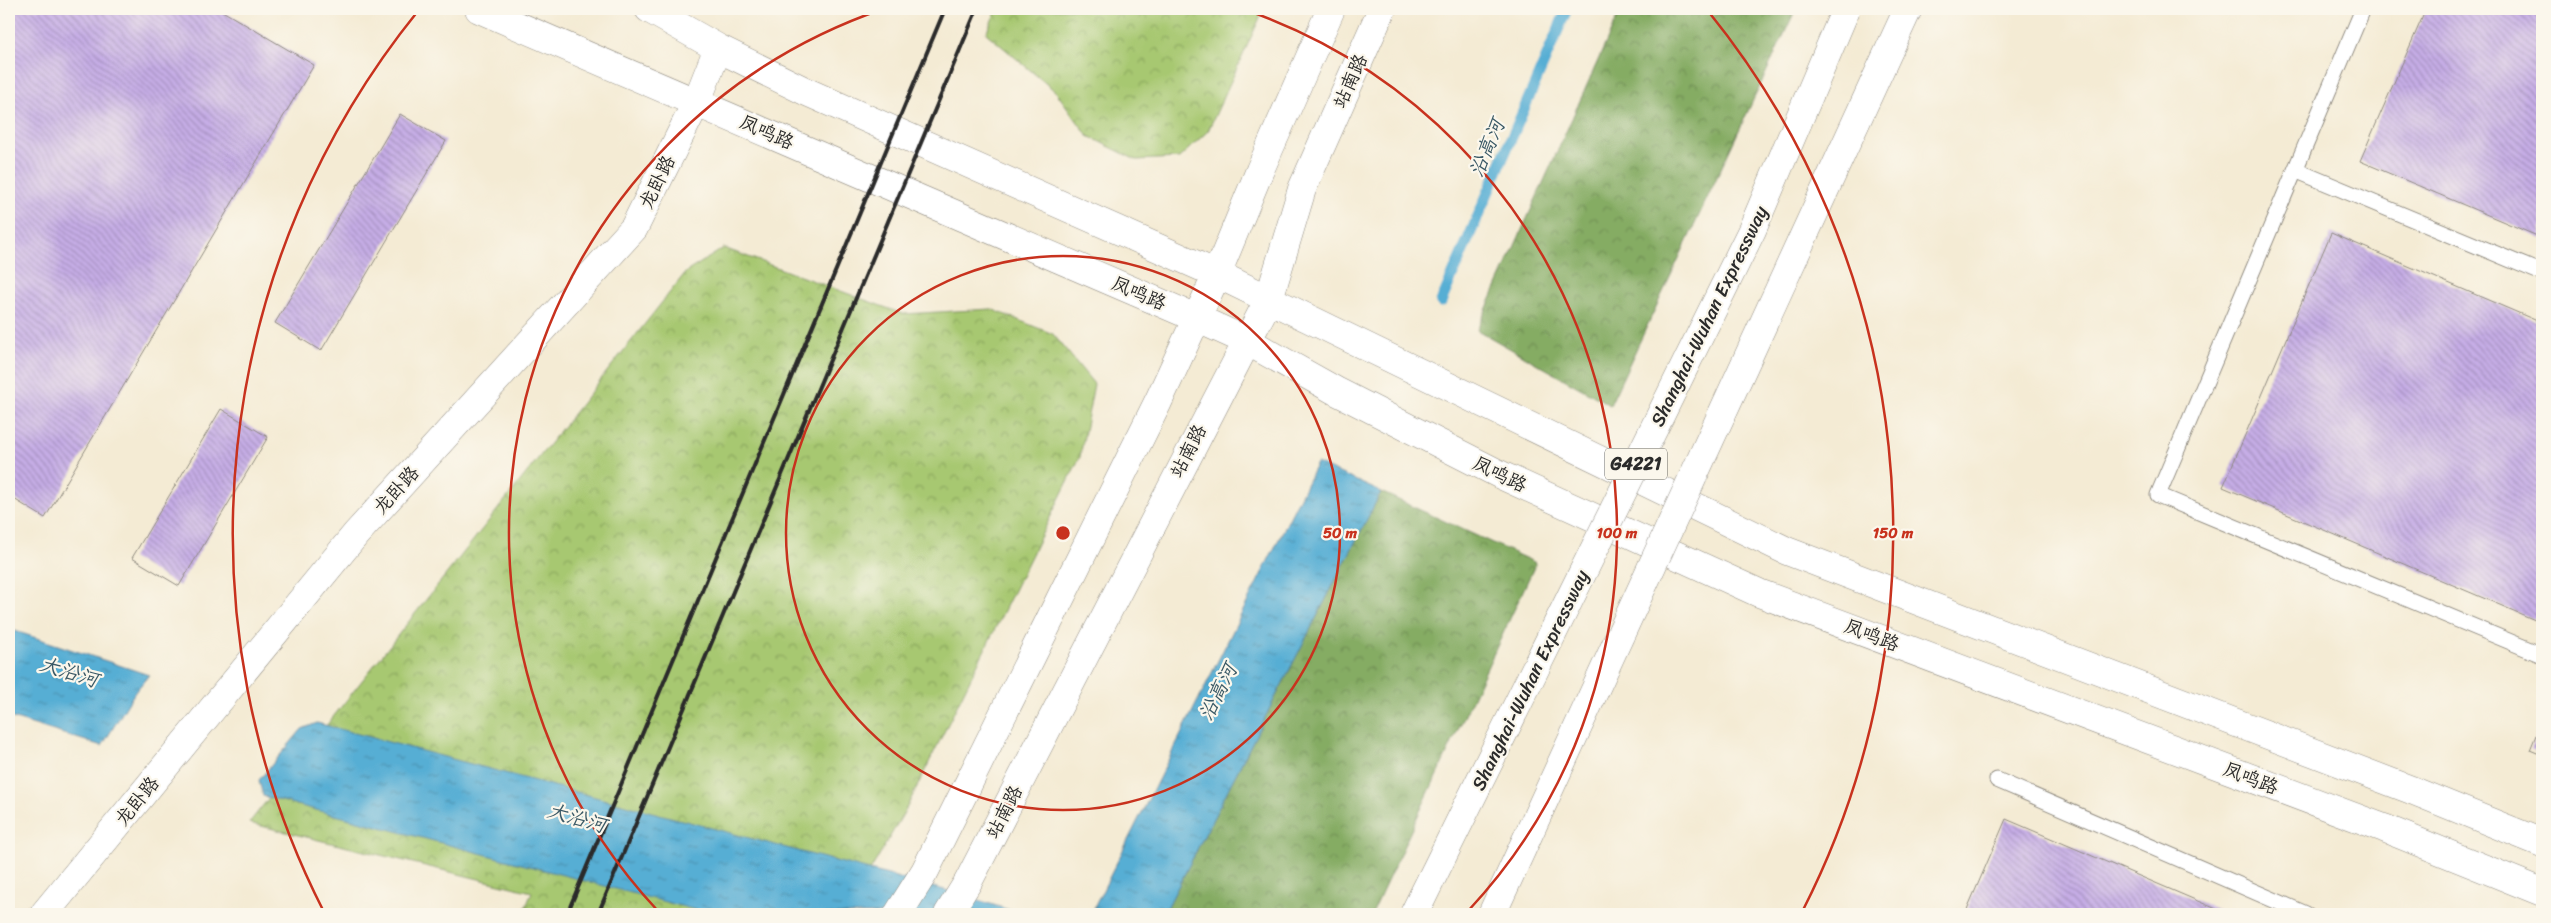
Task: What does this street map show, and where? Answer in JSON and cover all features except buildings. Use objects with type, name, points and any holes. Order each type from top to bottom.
[{"type":"main road","name":"凤鸣路","points":[[479,9],[697,101],[1247,341],[1336,391],[1503,476],[1759,593],[2384,828],[2542,892]]},
{"type":"main road","points":[[649,9],[718,48],[807,92],[1217,274],[1787,550],[2414,791],[2542,843]]},
{"type":"main road","points":[[898,914],[924,871],[1158,402],[1217,274],[1260,170],[1331,9]]},
{"type":"main road","name":"站南路","points":[[948,914],[968,882],[1268,298],[1302,189],[1382,9]]},
{"type":"main road","name":"Shanghai-Wuhan Expressway","points":[[1414,914],[1752,230],[1846,9]]},
{"type":"main road","name":"G4221","points":[[1492,914],[1908,9]]},
{"type":"main road","name":"龙卧路","points":[[44,914],[356,534],[634,228],[697,101],[718,48]]},
{"type":"lane","points":[[2362,9],[2158,494],[2542,655]]},
{"type":"lane","points":[[2295,170],[2542,274]]},
{"type":"lane","points":[[1997,780],[2306,914]]},
{"type":"green space","points":[[997,9],[1264,9],[1208,131],[1179,158],[1136,160],[1088,136],[1056,92],[986,33]]},
{"type":"green space","points":[[1621,9],[1796,9],[1610,405],[1477,330]]},
{"type":"green space","points":[[724,248],[903,314],[991,309],[1053,334],[1094,384],[1080,457],[906,809],[845,914],[523,914],[532,892],[249,823],[686,272]]},
{"type":"green space","points":[[1381,492],[1536,563],[1372,914],[1164,914]]},
{"type":"water","points":[[1317,463],[1381,492],[1164,914],[1091,914]]},
{"type":"water","name":"大沿河","points":[[9,629],[149,675],[135,692],[102,746],[9,717]]},
{"type":"water","name":"大沿河","points":[[317,723],[956,893],[1022,914],[711,914],[263,796],[259,780],[302,729]]},
{"type":"waterway","name":"沿高河","points":[[1441,302],[1567,9]]},
{"type":"railway","points":[[567,914],[945,9]]},
{"type":"railway","points":[[598,914],[977,9]]}]
